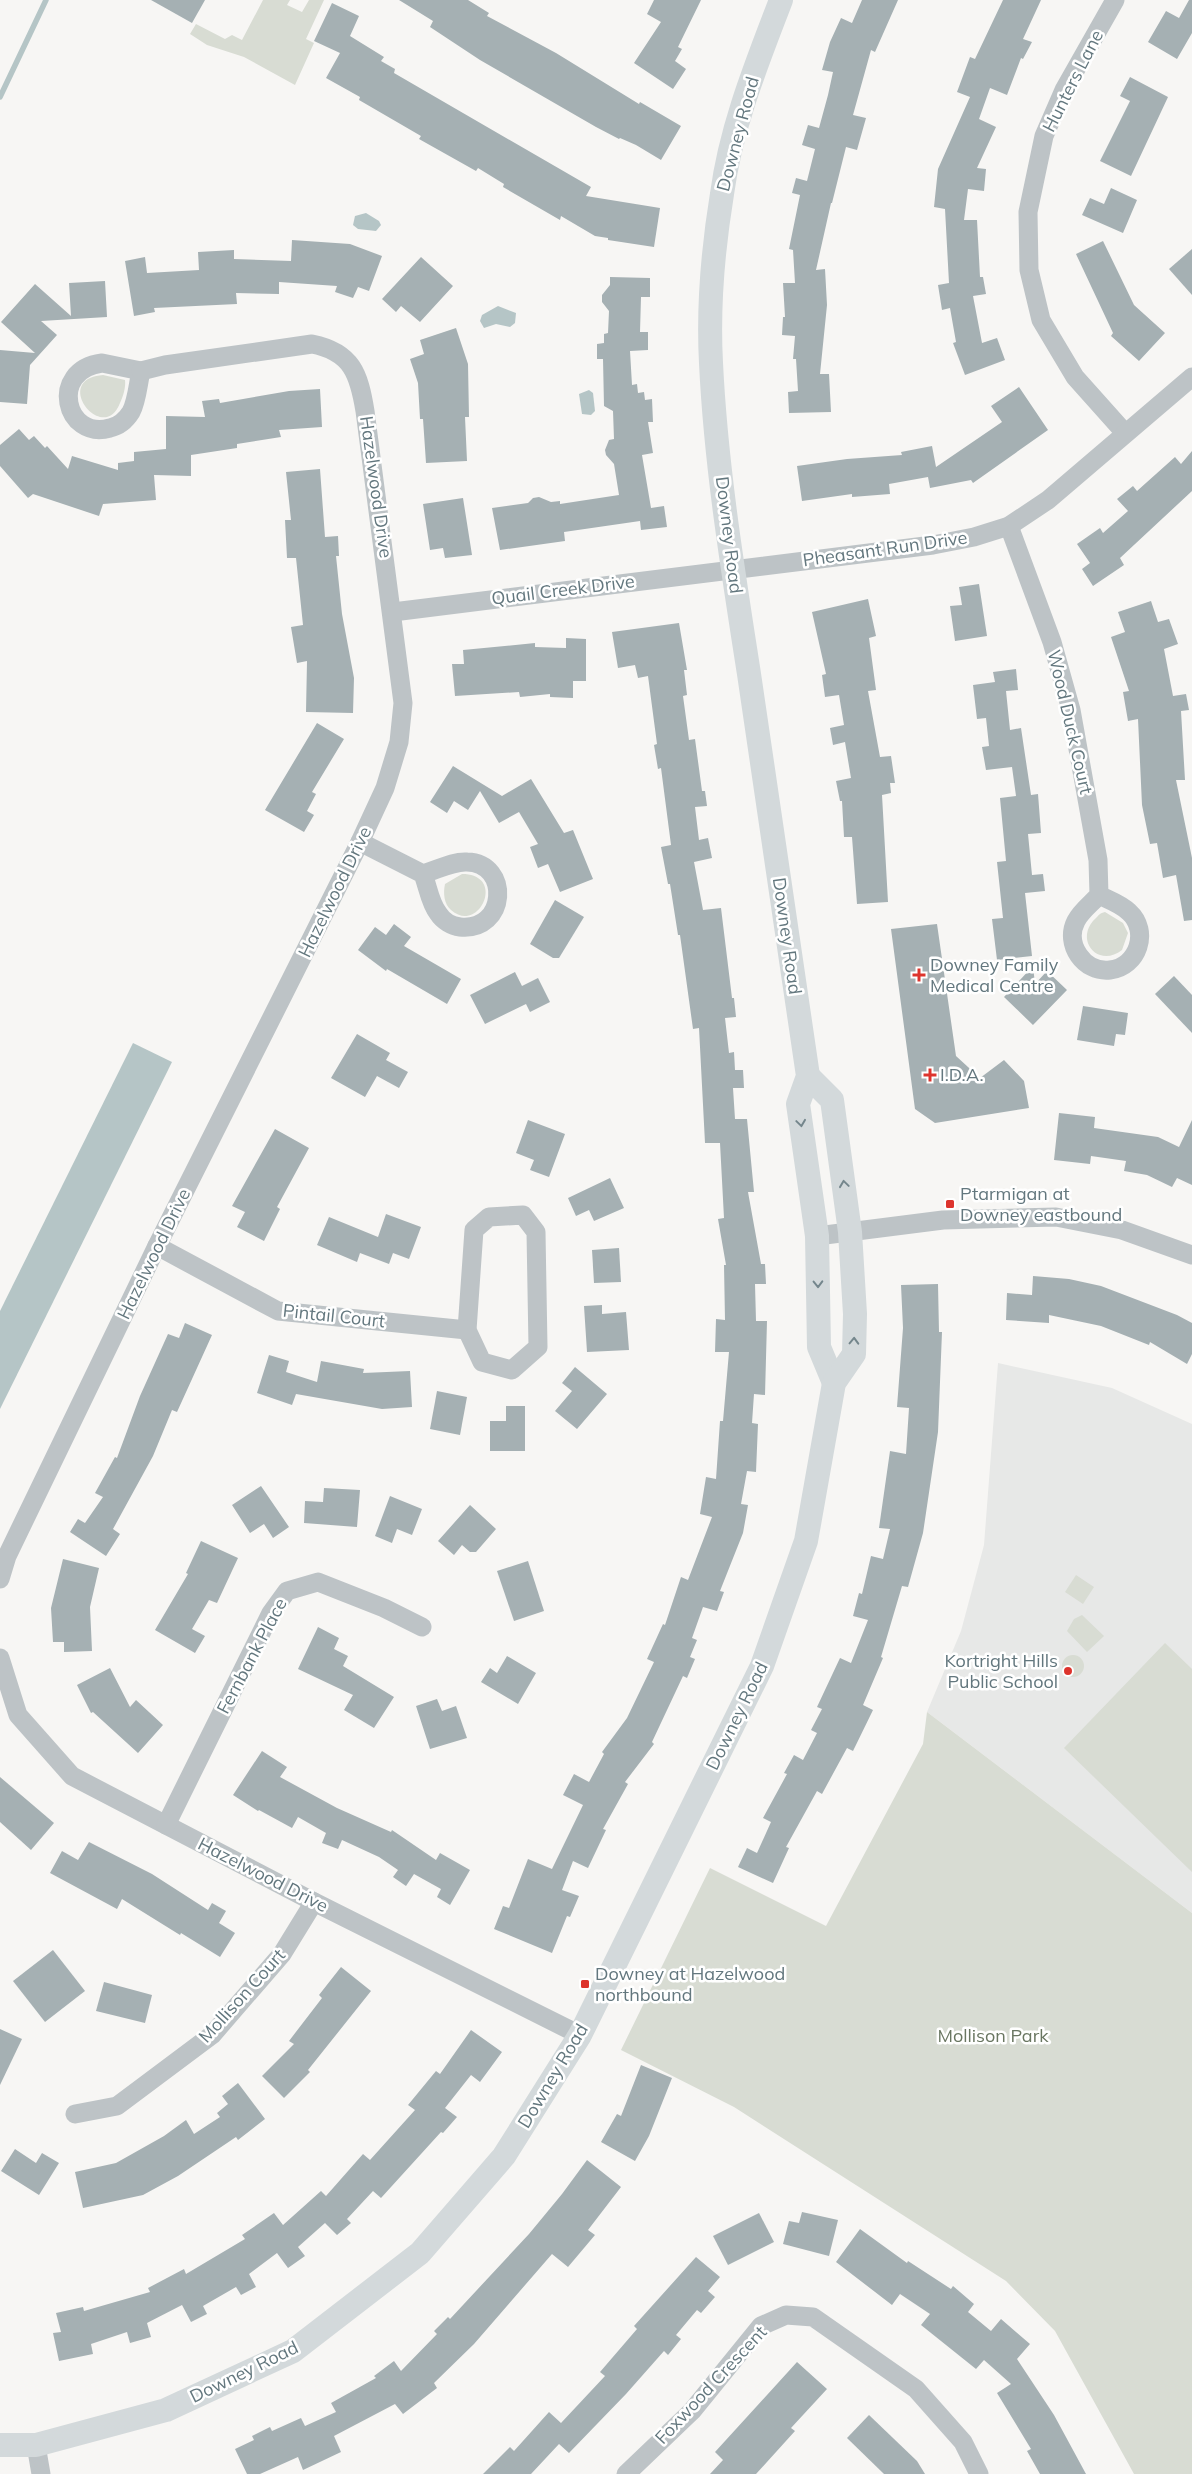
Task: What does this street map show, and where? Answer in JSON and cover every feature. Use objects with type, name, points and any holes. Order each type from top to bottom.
[{"type":"main road","name":"Downey Road","points":[[781,0],[759,58],[734,135],[722,191],[712,289],[712,386],[733,569],[808,1076],[798,1104],[817,1236],[819,1347],[834,1384]]},
{"type":"main road","name":"Downey Road","points":[[0,2445],[36,2445],[166,2410],[293,2351],[420,2253],[504,2156],[580,2035],[762,1666],[806,1541],[834,1384],[854,1354],[855,1314],[850,1232],[832,1100],[808,1076]]},
{"type":"street","name":"Hunters Lane","points":[[1115,0],[1064,90],[1044,136],[1028,212],[1029,270],[1041,320],[1075,377],[1125,433]]},
{"type":"street","name":"Hazelwood Drive","points":[[0,1579],[7,1556],[157,1246],[360,842],[385,788],[399,742],[403,702],[393,612],[360,384],[354,369],[343,356],[328,347],[312,344],[165,365],[141,371]]},
{"type":"street","name":"Pheasant Run Drive","points":[[733,569],[933,545],[974,537],[1009,526],[1048,500],[1192,377]]},
{"type":"street","name":"Wood Duck Court","points":[[1009,526],[1052,642],[1071,710],[1098,860],[1099,895]]},
{"type":"street","name":"Quail Creek Drive","points":[[393,612],[733,569]]},
{"type":"street","points":[[360,842],[424,874]]},
{"type":"street","points":[[522,1215],[536,1232],[538,1348],[512,1370],[482,1362],[467,1330],[474,1230],[489,1217],[522,1215]]},
{"type":"street","points":[[817,1236],[943,1220],[1056,1217],[1122,1230],[1192,1255]]},
{"type":"street","name":"Pintail Court","points":[[157,1246],[278,1311],[467,1330]]},
{"type":"street","name":"Fernbank Place","points":[[166,1825],[271,1614],[287,1591],[318,1582],[384,1608],[422,1627]]},
{"type":"street","name":"Hazelwood Drive","points":[[0,1658],[18,1714],[72,1776],[314,1902],[580,2035]]},
{"type":"street","name":"Mollison Court","points":[[75,2114],[117,2106],[212,2035],[282,1954],[314,1902]]},
{"type":"street","name":"Foxwood Crescent","points":[[626,2474],[692,2411],[761,2326],[786,2315],[813,2317],[916,2388],[963,2442],[979,2474]]},
{"type":"street","points":[[36,2445],[41,2474]]},
{"type":"shaded area","points":[[366,213],[379,221],[381,225],[376,231],[358,229],[353,225],[355,216]]},
{"type":"shaded area","points":[[498,306],[516,313],[515,323],[510,327],[496,324],[484,328],[480,321],[482,315]]},
{"type":"shaded area","points":[[589,390],[593,393],[595,411],[591,415],[582,414],[579,394]]},
{"type":"shaded area","points":[[133,1043],[172,1062],[0,1409],[0,1311]]},
{"type":"shaded area","name":"Kortright Hills Public School","points":[[998,1363],[1112,1388],[1192,1424],[1192,1913],[927,1712],[961,1631],[984,1545]]},
{"type":"green space","points":[[263,0],[290,0],[287,5],[302,12],[309,0],[324,0],[306,39],[314,43],[295,85],[244,57],[207,45],[190,34],[196,24],[225,39],[232,35],[242,40]]},
{"type":"green space","points":[[103,375],[125,380],[125,383],[120,403],[113,414],[103,417],[94,414],[86,407],[81,397],[81,387],[88,379]]},
{"type":"green space","points":[[462,874],[476,877],[483,883],[486,892],[479,910],[471,915],[461,916],[447,905],[444,891],[445,884]]},
{"type":"green space","points":[[1105,912],[1123,923],[1128,933],[1122,950],[1113,955],[1105,956],[1097,954],[1091,949],[1087,935],[1090,926],[1096,918]]},
{"type":"green space","points":[[1076,1575],[1094,1587],[1083,1604],[1065,1592]]},
{"type":"green space","points":[[1082,1615],[1104,1636],[1087,1652],[1067,1631],[1074,1619]]},
{"type":"green space","points":[[1165,1643],[1192,1669],[1192,1872],[1064,1748]]},
{"type":"green space","points":[[1073,1655],[1081,1658],[1084,1666],[1081,1674],[1073,1677],[1065,1674],[1062,1666],[1065,1658]]},
{"type":"green space","name":"Mollison Park","points":[[927,1712],[1192,1913],[1192,2474],[1134,2474],[1055,2331],[1006,2281],[734,2107],[621,2050],[710,1868],[826,1926],[923,1744]]},
{"type":"building","points":[[151,0],[205,0],[192,23]]},
{"type":"building","points":[[399,0],[468,0],[489,13],[487,16],[556,53],[639,104],[640,102],[681,126],[661,160],[636,145],[619,139],[596,127],[480,60],[430,27],[433,21]]},
{"type":"building","points":[[654,0],[701,0],[678,47],[682,49],[675,61],[686,69],[673,89],[634,63],[661,22],[647,14]]},
{"type":"building","points":[[862,0],[898,0],[875,52],[871,50],[853,115],[866,118],[857,150],[846,147],[816,270],[825,269],[827,305],[820,374],[829,374],[831,412],[789,413],[788,392],[798,391],[796,359],[793,359],[795,336],[782,335],[783,317],[785,317],[783,283],[795,283],[793,250],[789,249],[800,195],[792,193],[796,178],[807,181],[815,149],[802,145],[808,125],[819,128],[828,95],[833,72],[822,70],[830,42],[841,18],[852,23]]},
{"type":"building","points":[[1003,0],[1041,0],[1023,39],[1032,42],[1023,59],[1021,58],[1007,95],[990,88],[979,119],[996,127],[977,168],[986,169],[984,191],[968,189],[964,220],[977,220],[980,277],[983,277],[986,294],[973,296],[982,343],[997,338],[1005,360],[965,375],[953,343],[956,342],[950,308],[942,310],[938,285],[949,283],[945,209],[934,207],[938,169],[970,97],[957,92],[970,57],[975,59]]},
{"type":"building","points":[[1189,0],[1192,0],[1192,33],[1177,59],[1148,42],[1166,11],[1179,18]]},
{"type":"building","points":[[332,3],[359,16],[350,36],[384,57],[381,61],[395,69],[394,73],[591,187],[586,196],[660,208],[654,247],[608,240],[608,238],[595,236],[561,216],[560,220],[503,187],[504,184],[478,168],[476,171],[419,139],[421,136],[359,100],[360,97],[326,78],[340,53],[314,41]]},
{"type":"building","points":[[1130,77],[1168,97],[1131,176],[1100,161],[1130,101],[1120,96]]},
{"type":"building","points":[[1111,188],[1137,200],[1123,233],[1082,215],[1090,198],[1104,204]]},
{"type":"building","points":[[292,240],[350,244],[382,256],[369,291],[358,287],[353,298],[335,292],[337,286],[279,282],[279,294],[236,293],[237,304],[154,308],[155,312],[134,316],[125,261],[145,257],[147,273],[199,270],[198,252],[234,250],[234,259],[291,261]]},
{"type":"building","points":[[1103,241],[1134,305],[1165,333],[1139,361],[1111,336],[1113,333],[1076,254]]},
{"type":"building","points":[[1192,249],[1192,295],[1169,269]]},
{"type":"building","points":[[421,257],[453,286],[420,322],[401,306],[396,312],[382,299]]},
{"type":"building","points":[[610,277],[650,278],[650,297],[641,297],[640,332],[648,332],[648,350],[630,351],[632,385],[637,384],[638,393],[644,392],[645,400],[652,399],[653,422],[648,422],[653,453],[642,455],[651,508],[664,506],[667,527],[641,530],[640,521],[564,532],[565,541],[500,550],[492,508],[528,503],[533,498],[539,497],[551,502],[560,501],[560,504],[619,495],[614,464],[606,455],[605,450],[609,440],[614,439],[613,411],[604,406],[603,359],[597,359],[597,344],[604,343],[604,334],[608,333],[609,311],[602,302],[602,295],[610,285]]},
{"type":"building","points":[[105,281],[107,317],[41,321],[57,335],[30,365],[27,404],[0,402],[0,350],[35,353],[1,322],[35,284],[71,316],[69,283]]},
{"type":"building","points":[[456,328],[468,364],[469,417],[465,417],[467,461],[426,463],[423,419],[420,419],[418,383],[410,359],[424,354],[420,340]]},
{"type":"building","points":[[1019,387],[1048,430],[973,483],[971,480],[930,488],[928,477],[889,484],[890,494],[852,497],[852,494],[802,501],[797,466],[847,459],[902,455],[901,452],[932,446],[936,467],[1002,422],[991,406]]},
{"type":"building","points":[[320,389],[322,427],[279,430],[281,437],[237,444],[237,448],[191,455],[191,476],[154,475],[156,500],[103,504],[99,516],[33,494],[28,498],[0,466],[0,445],[19,429],[29,440],[34,436],[45,448],[47,446],[68,469],[72,456],[118,470],[118,463],[134,461],[134,452],[166,449],[166,416],[205,417],[202,401],[219,399],[220,403],[289,391]]},
{"type":"building","points":[[1192,451],[1192,491],[1120,558],[1124,565],[1093,586],[1082,569],[1090,563],[1077,544],[1100,528],[1103,533],[1128,511],[1117,499],[1133,486],[1137,491],[1175,457],[1181,464]]},
{"type":"building","points":[[320,469],[325,537],[338,536],[339,556],[336,556],[342,614],[354,678],[353,713],[306,712],[307,661],[297,663],[291,627],[303,625],[296,558],[287,558],[285,520],[291,520],[286,472]]},
{"type":"building","points":[[463,498],[472,555],[445,558],[443,548],[430,550],[423,504]]},
{"type":"building","points":[[979,584],[987,636],[955,641],[950,606],[962,605],[959,587]]},
{"type":"building","points":[[868,599],[876,636],[869,638],[876,690],[868,691],[880,757],[891,756],[895,783],[890,783],[891,793],[882,795],[888,902],[857,904],[852,837],[844,837],[842,801],[840,801],[836,781],[851,778],[845,742],[833,745],[830,728],[844,725],[839,695],[825,697],[822,675],[826,674],[812,612]]},
{"type":"building","points":[[1151,601],[1158,622],[1169,619],[1178,644],[1164,649],[1173,696],[1186,694],[1189,710],[1181,711],[1185,780],[1176,780],[1192,858],[1192,920],[1184,921],[1176,875],[1163,878],[1157,843],[1150,844],[1142,805],[1138,719],[1128,721],[1123,692],[1129,691],[1111,637],[1125,632],[1118,612]]},
{"type":"building","points":[[679,623],[687,670],[684,670],[687,695],[683,696],[689,740],[695,739],[702,791],[705,791],[707,806],[695,807],[699,840],[708,838],[712,858],[694,862],[703,910],[721,908],[736,1017],[725,1018],[729,1053],[734,1052],[735,1070],[743,1070],[744,1088],[733,1088],[735,1119],[747,1119],[754,1192],[748,1192],[761,1264],[765,1264],[766,1284],[755,1284],[756,1321],[767,1321],[765,1395],[754,1394],[752,1423],[758,1424],[756,1472],[747,1471],[741,1504],[748,1505],[743,1533],[720,1591],[724,1592],[717,1611],[703,1607],[692,1638],[697,1640],[690,1657],[695,1659],[687,1678],[683,1676],[652,1742],[654,1744],[625,1782],[628,1784],[603,1829],[606,1830],[588,1868],[573,1861],[562,1890],[579,1896],[570,1917],[567,1916],[552,1953],[494,1929],[503,1906],[509,1908],[528,1859],[552,1869],[583,1805],[563,1795],[574,1774],[589,1782],[604,1754],[602,1752],[627,1718],[654,1662],[647,1659],[663,1624],[665,1625],[681,1577],[688,1580],[712,1517],[700,1514],[706,1477],[716,1479],[720,1421],[723,1421],[729,1352],[715,1352],[716,1319],[725,1320],[724,1265],[726,1265],[718,1219],[724,1218],[720,1143],[705,1143],[699,1028],[693,1029],[680,935],[678,935],[670,884],[668,884],[661,847],[671,845],[661,768],[658,769],[654,745],[657,744],[648,676],[638,678],[635,665],[618,668],[612,632]]},
{"type":"building","points":[[566,638],[586,639],[586,681],[573,681],[573,698],[550,697],[550,694],[520,697],[519,692],[455,696],[452,664],[464,664],[463,650],[535,643],[535,647],[566,648]]},
{"type":"building","points":[[1016,669],[1018,690],[1006,691],[1010,730],[1021,728],[1031,795],[1038,794],[1041,833],[1028,834],[1032,875],[1043,874],[1045,891],[1025,893],[1032,956],[997,960],[992,919],[1003,918],[997,862],[1006,861],[1000,798],[1016,796],[1012,767],[986,770],[982,747],[989,746],[986,718],[977,719],[973,685],[995,682],[993,672]]},
{"type":"building","points":[[317,723],[344,739],[312,792],[316,794],[307,811],[314,815],[304,832],[265,810]]},
{"type":"building","points":[[453,766],[502,796],[531,779],[564,833],[573,830],[593,879],[560,892],[548,864],[538,868],[530,847],[538,844],[519,812],[499,823],[480,791],[468,810],[454,801],[447,813],[430,802]]},
{"type":"building","points":[[555,900],[584,917],[559,958],[553,958],[530,944]]},
{"type":"building","points":[[394,924],[411,937],[404,946],[461,979],[447,1004],[387,969],[386,971],[358,950],[375,927],[386,935]]},
{"type":"building","points":[[937,924],[956,1056],[980,1078],[1004,1060],[1024,1081],[1029,1108],[935,1123],[915,1109],[891,929]]},
{"type":"building","points":[[1033,966],[1035,984],[1047,971],[1067,990],[1033,1025],[1004,997]]},
{"type":"building","points":[[515,972],[522,986],[538,978],[550,1002],[530,1012],[526,1004],[485,1024],[470,995]]},
{"type":"building","points":[[1174,976],[1192,995],[1192,1033],[1155,994]]},
{"type":"building","points":[[1083,1006],[1128,1013],[1125,1035],[1116,1034],[1114,1046],[1077,1040]]},
{"type":"building","points":[[357,1034],[390,1053],[386,1060],[408,1072],[399,1088],[377,1076],[365,1097],[331,1078]]},
{"type":"building","points":[[1059,1113],[1095,1117],[1094,1128],[1158,1137],[1179,1147],[1192,1120],[1192,1185],[1177,1178],[1172,1187],[1147,1175],[1124,1171],[1126,1161],[1091,1156],[1090,1164],[1054,1160]]},
{"type":"building","points":[[528,1120],[565,1134],[549,1177],[530,1170],[534,1160],[516,1153]]},
{"type":"building","points":[[275,1129],[309,1148],[277,1207],[280,1209],[264,1241],[237,1227],[245,1212],[232,1206]]},
{"type":"building","points":[[610,1178],[624,1208],[594,1221],[589,1210],[576,1216],[568,1198]]},
{"type":"building","points":[[386,1214],[421,1227],[409,1259],[393,1253],[389,1264],[360,1253],[357,1262],[317,1245],[329,1217],[378,1237]]},
{"type":"building","points":[[619,1248],[621,1282],[594,1283],[592,1250]]},
{"type":"building","points":[[1033,1276],[1069,1279],[1101,1286],[1177,1315],[1192,1323],[1192,1354],[1187,1364],[1150,1342],[1149,1345],[1101,1326],[1049,1315],[1049,1323],[1006,1320],[1007,1293],[1032,1295]]},
{"type":"building","points":[[938,1284],[939,1332],[942,1332],[938,1432],[923,1533],[908,1587],[902,1586],[881,1657],[883,1658],[863,1705],[873,1710],[853,1751],[847,1748],[822,1794],[817,1791],[786,1847],[789,1848],[773,1883],[738,1867],[747,1848],[757,1853],[771,1822],[763,1818],[787,1774],[784,1773],[794,1755],[803,1760],[817,1733],[811,1730],[822,1709],[817,1707],[840,1658],[851,1663],[868,1620],[853,1616],[859,1593],[862,1594],[871,1556],[883,1559],[890,1529],[879,1528],[890,1451],[906,1454],[909,1408],[897,1407],[903,1328],[901,1285]]},
{"type":"building","points":[[602,1305],[602,1314],[626,1312],[629,1350],[587,1352],[584,1306]]},
{"type":"building","points":[[185,1323],[212,1335],[177,1412],[172,1410],[153,1456],[113,1529],[120,1534],[106,1556],[70,1532],[78,1519],[85,1523],[103,1497],[95,1493],[115,1457],[117,1458],[140,1396],[168,1334],[179,1338]]},
{"type":"building","points":[[269,1355],[289,1361],[286,1372],[317,1382],[321,1361],[364,1369],[363,1373],[410,1371],[412,1407],[382,1409],[296,1394],[292,1405],[257,1393]]},
{"type":"building","points":[[575,1367],[607,1394],[577,1429],[555,1411],[572,1391],[562,1383]]},
{"type":"building","points":[[437,1391],[467,1397],[460,1435],[430,1429]]},
{"type":"building","points":[[506,1406],[525,1406],[525,1451],[490,1451],[490,1421],[506,1421]]},
{"type":"building","points":[[261,1486],[289,1527],[273,1538],[264,1524],[250,1533],[232,1505]]},
{"type":"building","points":[[324,1488],[360,1490],[357,1527],[304,1523],[305,1501],[323,1502]]},
{"type":"building","points":[[390,1496],[422,1509],[412,1535],[397,1529],[392,1543],[375,1536]]},
{"type":"building","points":[[470,1505],[496,1529],[476,1552],[470,1552],[462,1545],[454,1555],[438,1541]]},
{"type":"building","points":[[201,1541],[238,1558],[217,1603],[209,1600],[192,1629],[205,1636],[195,1653],[155,1630],[188,1574],[186,1573]]},
{"type":"building","points":[[63,1559],[99,1568],[90,1607],[92,1651],[64,1652],[64,1642],[53,1642],[51,1608]]},
{"type":"building","points":[[528,1561],[544,1611],[514,1621],[497,1571]]},
{"type":"building","points":[[318,1627],[339,1638],[334,1649],[348,1656],[343,1666],[394,1697],[374,1728],[344,1710],[353,1695],[298,1669]]},
{"type":"building","points":[[507,1656],[536,1673],[518,1704],[481,1682],[490,1668],[497,1673]]},
{"type":"building","points":[[110,1668],[130,1707],[136,1700],[163,1725],[138,1753],[93,1712],[91,1713],[77,1685]]},
{"type":"building","points":[[437,1699],[442,1711],[456,1706],[467,1738],[430,1749],[416,1706]]},
{"type":"building","points":[[262,1751],[287,1767],[280,1777],[337,1808],[391,1832],[392,1830],[436,1860],[440,1853],[470,1870],[450,1905],[437,1897],[441,1889],[414,1874],[406,1886],[393,1877],[398,1870],[379,1857],[342,1840],[338,1849],[322,1843],[326,1833],[298,1817],[292,1828],[258,1811],[233,1795]]},
{"type":"building","points":[[0,1777],[54,1823],[31,1850],[0,1822]]},
{"type":"building","points":[[89,1842],[152,1874],[208,1910],[212,1903],[226,1911],[219,1923],[235,1933],[220,1957],[122,1899],[117,1909],[50,1873],[62,1851],[78,1860]]},
{"type":"building","points":[[53,1950],[85,1991],[45,2022],[13,1981]]},
{"type":"building","points":[[341,1967],[371,1991],[308,2070],[310,2072],[284,2098],[262,2076],[294,2044],[289,2041],[322,1998],[319,1995]]},
{"type":"building","points":[[104,1982],[152,1995],[145,2023],[96,2011]]},
{"type":"building","points":[[0,2029],[22,2039],[0,2085]]},
{"type":"building","points":[[471,2030],[502,2052],[480,2082],[471,2075],[445,2108],[457,2117],[443,2133],[441,2132],[381,2198],[373,2191],[347,2219],[351,2223],[337,2235],[325,2223],[298,2247],[305,2256],[288,2268],[277,2253],[249,2274],[256,2287],[241,2295],[236,2287],[203,2306],[207,2314],[191,2322],[182,2305],[147,2323],[151,2337],[130,2343],[127,2332],[91,2344],[93,2354],[59,2361],[53,2333],[61,2332],[56,2313],[83,2307],[84,2311],[150,2292],[148,2288],[184,2269],[186,2274],[245,2239],[242,2235],[274,2213],[283,2225],[321,2191],[326,2196],[363,2154],[370,2160],[415,2110],[408,2105],[436,2071],[440,2074]]},
{"type":"building","points":[[641,2065],[672,2078],[649,2136],[635,2161],[601,2142],[617,2114],[621,2116]]},
{"type":"building","points":[[238,2083],[265,2119],[238,2140],[236,2137],[178,2176],[143,2195],[83,2208],[75,2172],[116,2163],[164,2136],[186,2120],[194,2134],[220,2117],[217,2113],[228,2104],[222,2096]]},
{"type":"building","points":[[15,2149],[36,2163],[42,2153],[59,2163],[39,2195],[1,2171]]},
{"type":"building","points":[[587,2160],[621,2187],[588,2230],[595,2235],[568,2267],[552,2254],[474,2344],[434,2383],[437,2388],[403,2414],[395,2404],[334,2436],[341,2452],[303,2470],[298,2457],[260,2474],[247,2474],[235,2449],[254,2440],[252,2436],[270,2427],[272,2431],[301,2418],[305,2426],[336,2412],[331,2403],[376,2378],[374,2376],[394,2361],[401,2371],[437,2334],[434,2331],[448,2317],[450,2319],[529,2234]]},
{"type":"building","points":[[802,2212],[838,2220],[829,2256],[783,2244],[789,2221],[799,2223]]},
{"type":"building","points":[[759,2213],[774,2242],[728,2265],[713,2236]]},
{"type":"building","points":[[860,2229],[907,2263],[908,2261],[951,2289],[953,2286],[974,2304],[968,2312],[991,2331],[1001,2319],[1030,2344],[1017,2359],[1054,2415],[1086,2474],[1040,2474],[1027,2451],[1031,2449],[997,2393],[1011,2384],[984,2360],[976,2369],[921,2325],[930,2314],[900,2294],[892,2305],[836,2262]]},
{"type":"building","points":[[696,2257],[720,2277],[708,2291],[715,2297],[701,2313],[697,2310],[676,2335],[681,2339],[668,2355],[664,2351],[569,2453],[559,2444],[531,2474],[483,2474],[510,2447],[514,2451],[549,2412],[561,2423],[605,2376],[600,2372],[637,2329],[634,2326]]},
{"type":"building","points":[[797,2362],[827,2389],[791,2428],[795,2431],[756,2474],[710,2474],[723,2460],[715,2452]]},
{"type":"building","points":[[869,2415],[917,2461],[925,2474],[884,2474],[847,2438]]},
{"type":"waterway","points":[[0,97],[46,0]]},
{"type":"place","name":"Downey Family Medical Centre","points":[[919,975]]},
{"type":"place","name":"I.D.A.","points":[[930,1075]]},
{"type":"place","name":"Ptarmigan at Downey eastbound","points":[[950,1204]]},
{"type":"place","name":"Kortright Hills Public School","points":[[1068,1671]]},
{"type":"place","name":"Downey at Hazelwood northbound","points":[[585,1984]]}]
